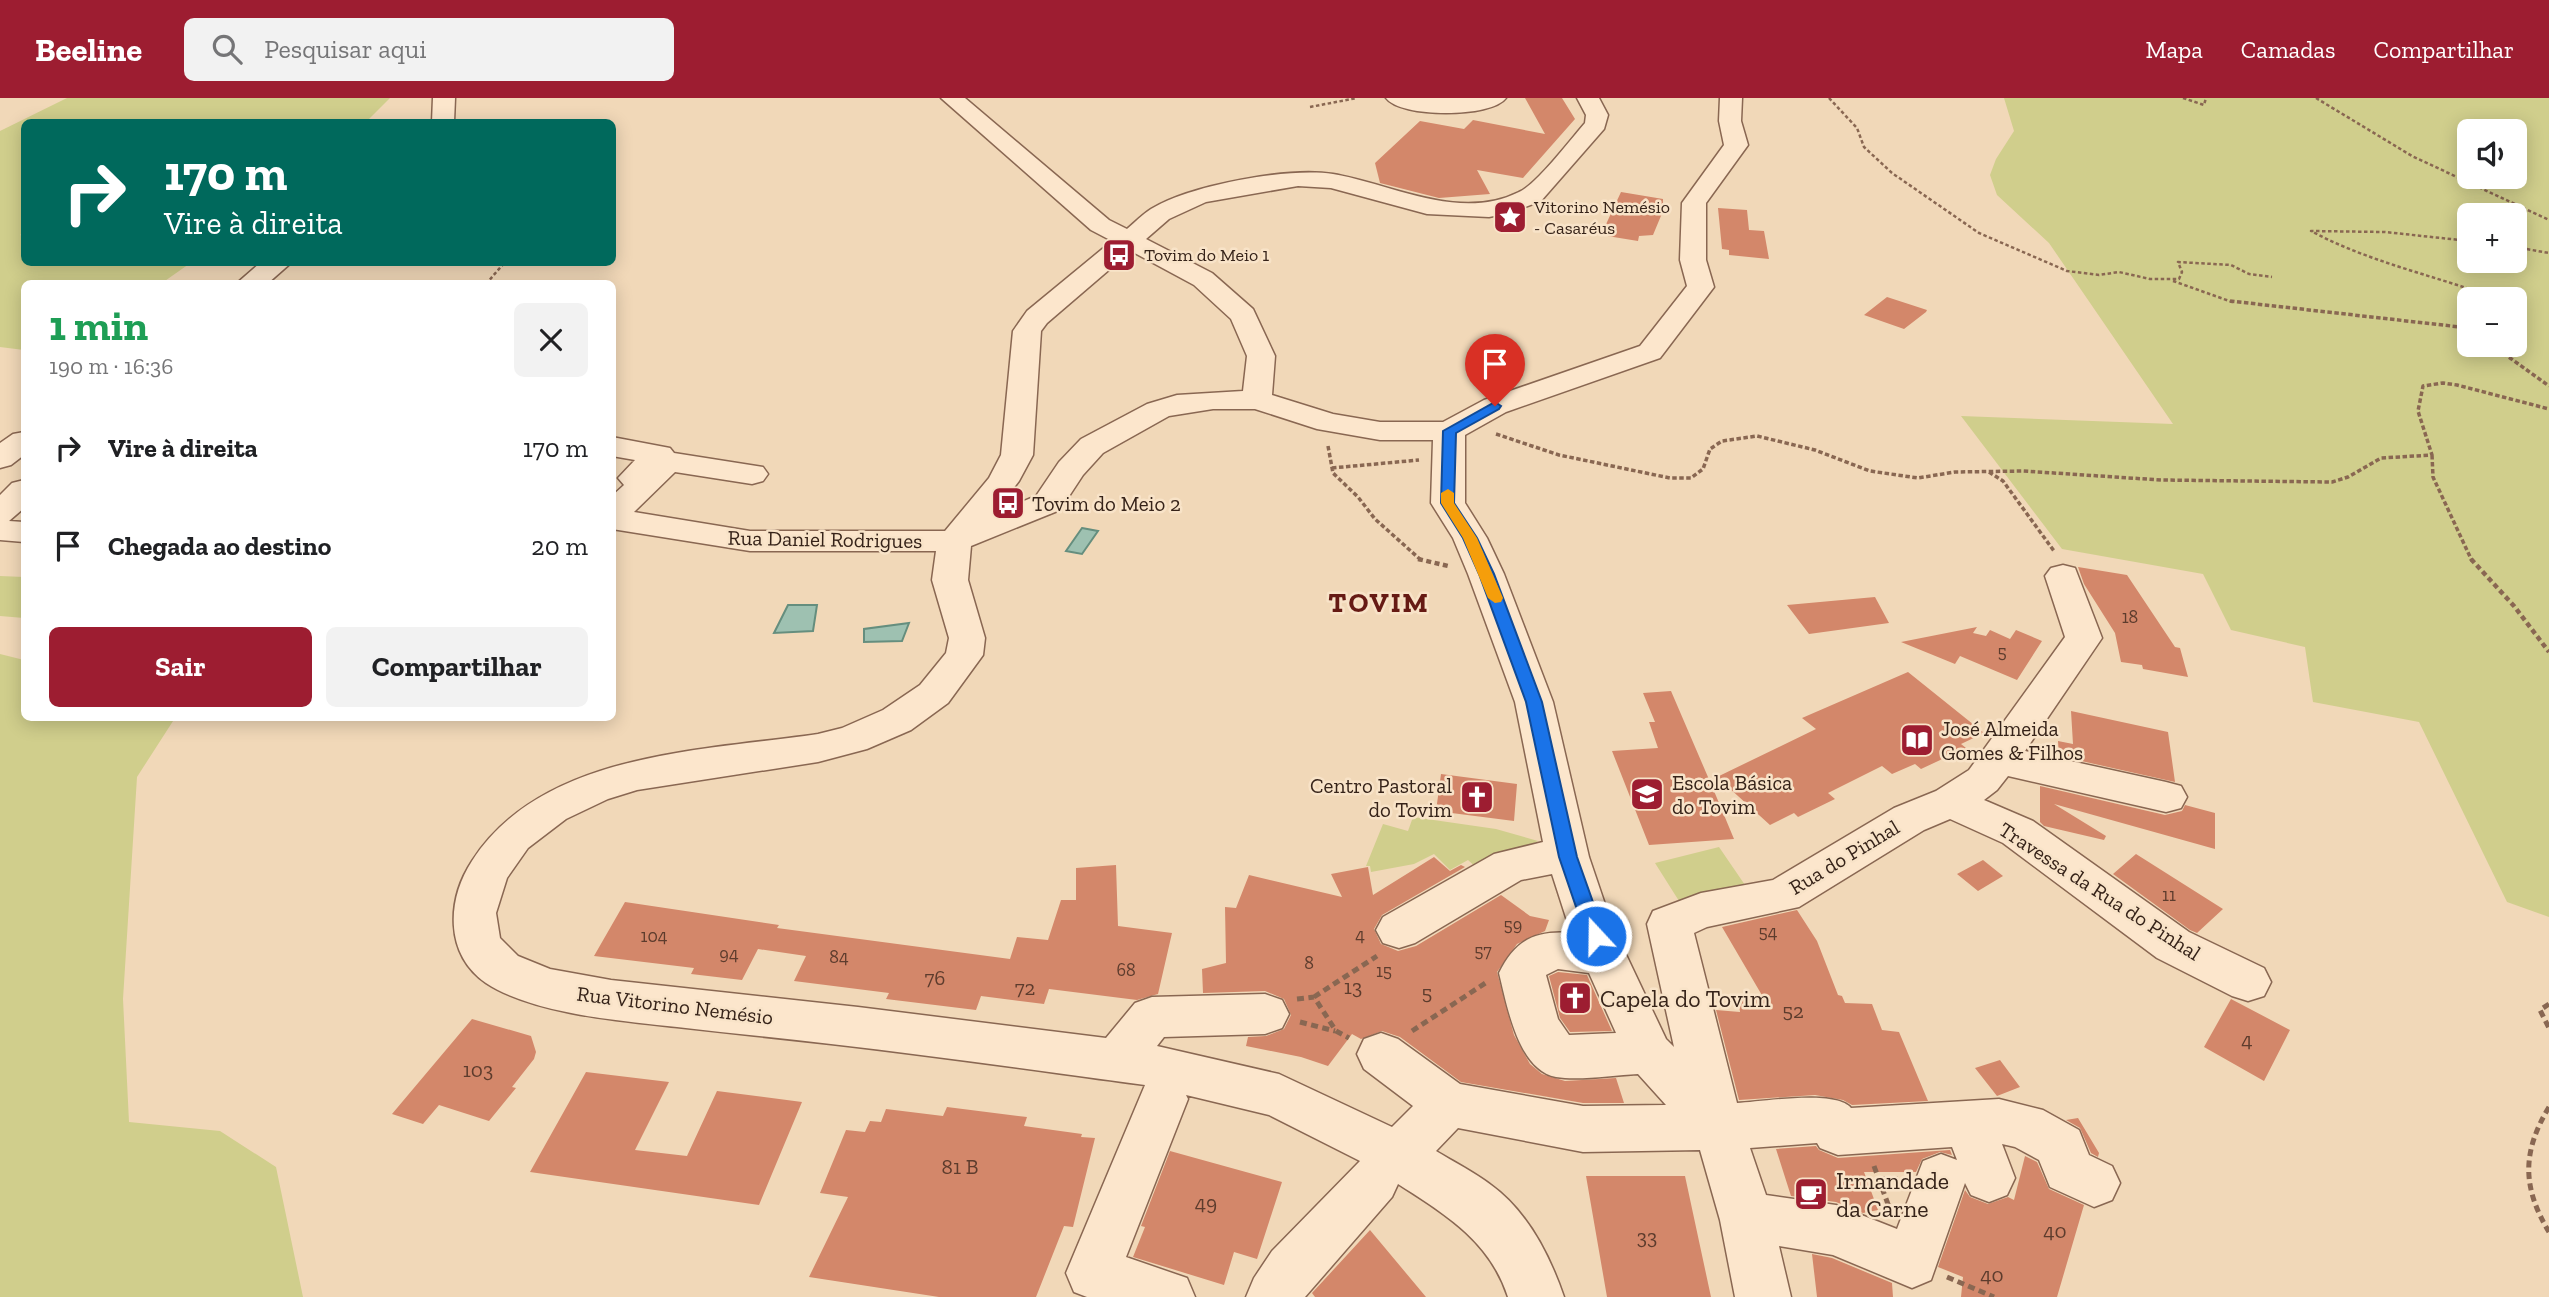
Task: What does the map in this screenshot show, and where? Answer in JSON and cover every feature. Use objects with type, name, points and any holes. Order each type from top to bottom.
[{"type":"street","points":[[443,119],[444,98]]},
{"type":"street","points":[[952,98],[1101,225],[1203,279],[1243,315],[1261,356],[1257,400]]},
{"type":"street","points":[[1397,98],[1446,106],[1468,106],[1495,98]]},
{"type":"street","points":[[955,541],[1003,481],[1017,455],[1027,331],[1037,317],[1160,214],[1188,200],[1251,185],[1298,179],[1332,181],[1447,210],[1489,211],[1509,206],[1532,196],[1596,124],[1597,115],[1588,98]]},
{"type":"street","points":[[955,541],[1048,503],[1070,469],[1093,446],[1158,410],[1177,404],[1213,400],[1257,400],[1324,421],[1380,431],[1453,438],[1495,406],[1650,352],[1701,287],[1693,260],[1694,203],[1736,145],[1730,121],[1731,98]]},
{"type":"street","points":[[254,280],[274,266]]},
{"type":"street","points":[[1453,438],[1448,503],[1470,538],[1486,574],[1534,702],[1568,857],[1590,925],[1649,1053],[1718,1127],[1747,1220],[1763,1297]]},
{"type":"street","points":[[0,458],[21,443]]},
{"type":"street","points":[[616,447],[659,454],[616,495]]},
{"type":"street","points":[[0,458],[21,460]]},
{"type":"street","points":[[616,513],[665,464],[679,462],[752,474]]},
{"type":"street","points":[[0,513],[21,493]]},
{"type":"street","name":"Rua Daniel Rodrigues","points":[[616,518],[750,541],[955,541]]},
{"type":"street","points":[[0,530],[21,532]]},
{"type":"street","name":"Rua Vitorino Nemésio","points":[[955,541],[950,580],[967,638],[964,655],[934,694],[897,720],[853,739],[818,748],[636,775],[593,788],[551,808],[513,837],[487,873],[474,914],[479,945],[502,969],[544,987],[611,1000],[858,1027],[1117,1060],[1173,1069],[1279,1096],[1386,1168],[1474,1203],[1505,1237],[1531,1282],[1536,1297]]},
{"type":"street","name":"Rua do Pinhal","points":[[1718,1127],[1669,924],[1702,911],[1783,895],[1909,819],[1951,802],[1983,780],[2084,638],[2063,576]]},
{"type":"street","points":[[1998,759],[2166,797]]},
{"type":"street","name":"Travessa da Rua do Pinhal","points":[[1951,802],[2018,832],[2173,945],[2248,982]]},
{"type":"street","points":[[1399,930],[1509,866],[1543,858],[1568,857]]},
{"type":"street","points":[[1605,957],[1550,952],[1533,958],[1522,973],[1536,1027],[1557,1056],[1649,1053]]},
{"type":"street","points":[[1117,1060],[1152,1017],[1265,1014]]},
{"type":"street","points":[[1381,1054],[1448,1104],[1583,1129],[1718,1127],[1830,1120],[1838,1132],[1968,1121],[1999,1121],[2025,1126],[2061,1146],[2068,1170],[2094,1183]]},
{"type":"street","points":[[1163,1099],[1093,1273],[1167,1297]]},
{"type":"street","points":[[1275,1297],[1291,1270],[1448,1104]]},
{"type":"street","points":[[1747,1220],[1784,1222],[1836,1230],[1912,1262],[1965,1178],[1968,1121]]},
{"type":"path","points":[[1310,107],[1357,98]]},
{"type":"path","points":[[1829,98],[1857,128],[1864,148],[1892,173],[1979,233],[2067,271],[2099,275],[2119,272],[2150,279],[2179,279],[2182,272],[2178,262],[2188,261],[2231,265],[2249,274],[2272,277]]},
{"type":"path","points":[[2183,98],[2204,105],[2206,98]]},
{"type":"path","points":[[2316,98],[2412,156],[2549,220]]},
{"type":"path","points":[[2457,241],[2385,232],[2311,231],[2364,257],[2467,287]]},
{"type":"path","points":[[2527,249],[2549,253]]},
{"type":"path","points":[[489,280],[502,266]]},
{"type":"path","points":[[2169,279],[2238,304],[2457,326]]},
{"type":"path","points":[[2508,357],[2549,386]]},
{"type":"path","points":[[2549,409],[2443,383],[2423,386],[2418,400],[2419,419],[2432,455],[2432,477],[2459,529],[2470,558],[2514,606],[2549,652]]},
{"type":"path","points":[[1324,421],[1333,474],[1359,497],[1375,519],[1419,560],[1486,574]]},
{"type":"path","points":[[1332,468],[1453,438],[1559,455],[1670,478],[1691,478],[1703,469],[1710,449],[1722,441],[1757,436],[1815,450],[1881,474],[1918,478],[1955,472],[1989,471],[2191,481],[2332,482],[2348,477],[2381,458],[2432,455]]},
{"type":"path","points":[[1989,471],[2003,481],[2038,527],[2054,551],[2063,576]]},
{"type":"path","points":[[1265,1014],[1289,1000],[1314,998],[1392,947],[1399,930]]},
{"type":"path","points":[[1314,998],[1336,1031],[1381,1054],[1429,1018],[1491,979],[1522,973]]},
{"type":"path","points":[[2549,1004],[2540,1010],[2549,1028]]},
{"type":"path","points":[[2549,1107],[2531,1144],[2528,1187],[2535,1213],[2549,1232]]},
{"type":"path","points":[[1912,1262],[1994,1297]]},
{"type":"shaded area","points":[[67,98],[390,98],[369,119],[24,119]]},
{"type":"shaded area","points":[[2004,98],[2549,98],[2549,917],[2507,902],[2419,722],[2313,702],[2305,647],[2231,630],[2203,574],[2062,549],[1961,416],[2173,424],[2049,243],[1997,195],[1990,175],[1996,159],[2014,131]]},
{"type":"shaded area","points":[[21,121],[21,266],[186,266],[166,280],[21,280],[21,350],[0,347],[0,131]]},
{"type":"shaded area","points":[[1082,528],[1098,531],[1082,554],[1066,551]]},
{"type":"shaded area","points":[[0,576],[21,577],[21,618],[0,616]]},
{"type":"shaded area","points":[[788,605],[817,605],[813,631],[774,633]]},
{"type":"shaded area","points":[[909,623],[902,641],[864,642],[864,629]]},
{"type":"shaded area","points":[[0,654],[21,659],[21,721],[173,721],[137,777],[123,999],[129,1122],[220,1131],[276,1167],[303,1297],[0,1297]]},
{"type":"shaded area","points":[[1413,817],[1496,829],[1538,841],[1481,872],[1468,860],[1450,870],[1434,854],[1414,864],[1371,872],[1370,866],[1366,866],[1383,824],[1408,831]]},
{"type":"shaded area","points":[[1719,847],[1745,885],[1679,901],[1655,863]]},
{"type":"building","points":[[1525,98],[1562,98],[1575,119],[1523,178],[1477,170],[1490,194],[1439,198],[1380,183],[1375,163],[1420,121],[1464,129],[1473,120],[1545,134]]},
{"type":"building","points":[[1621,192],[1663,199],[1663,211],[1653,235],[1639,236],[1638,241],[1601,235]]},
{"type":"building","points":[[1718,208],[1747,210],[1749,230],[1764,231],[1769,259],[1729,255],[1729,250],[1722,249]]},
{"type":"building","points":[[1887,297],[1927,310],[1904,329],[1864,315]]},
{"type":"building","points":[[2078,567],[2127,575],[2175,647],[2180,648],[2188,677],[2121,662],[2115,633],[2084,584]]},
{"type":"building","points":[[1875,597],[1889,623],[1809,634],[1787,605]]},
{"type":"building","points":[[1977,627],[1973,633],[1986,636],[1990,630],[2010,639],[2016,630],[2042,641],[2017,680],[1960,656],[1955,664],[1901,642]]},
{"type":"building","points":[[1908,672],[1984,733],[1961,744],[1966,748],[1921,769],[1915,764],[1892,774],[1882,766],[1828,793],[1835,799],[1798,817],[1794,813],[1770,825],[1717,777],[1816,729],[1802,718]]},
{"type":"building","points":[[1671,691],[1734,839],[1649,845],[1612,751],[1658,748],[1649,722],[1655,722],[1643,693]]},
{"type":"building","points":[[2071,711],[2168,732],[2175,782],[2059,756],[2058,741],[2073,744]]},
{"type":"building","name":"Centro Pastoral do Tovim","points":[[1441,774],[1517,784],[1514,821],[1436,811]]},
{"type":"building","points":[[2040,786],[2165,815],[2182,811],[2185,805],[2215,813],[2215,849],[2054,804],[2106,836],[2104,840],[2044,826],[2040,822]]},
{"type":"building","points":[[2136,854],[2223,909],[2197,933],[2190,930],[2113,874]]},
{"type":"building","points":[[1434,857],[1450,871],[1461,865],[1465,867],[1382,915],[1374,929],[1381,944],[1398,951],[1416,946],[1501,895],[1530,916],[1549,920],[1545,931],[1517,944],[1497,972],[1514,1035],[1530,1064],[1542,1074],[1565,1081],[1616,1078],[1624,1103],[1583,1103],[1461,1082],[1400,1037],[1382,1031],[1361,1039],[1352,1034],[1328,1066],[1301,1057],[1246,1046],[1248,1037],[1266,1036],[1284,1029],[1291,1015],[1284,999],[1265,991],[1203,993],[1202,969],[1226,963],[1225,907],[1236,908],[1249,875],[1342,897],[1331,874],[1368,867],[1373,895]]},
{"type":"building","points":[[1983,860],[2003,876],[1978,891],[1957,874]]},
{"type":"building","points":[[1116,865],[1118,926],[1172,933],[1158,994],[1137,1000],[1049,989],[1044,1004],[981,996],[976,1010],[886,999],[889,993],[794,981],[806,956],[758,949],[742,980],[691,974],[694,968],[594,956],[625,902],[779,925],[777,928],[1010,959],[1017,937],[1048,940],[1061,900],[1076,900],[1076,868]]},
{"type":"building","points":[[1797,910],[1817,941],[1838,995],[1842,996],[1845,1003],[1872,1004],[1882,1030],[1899,1032],[1928,1101],[1852,1105],[1843,1100],[1815,1095],[1739,1100],[1716,1010],[1740,1012],[1738,994],[1763,997],[1722,927]]},
{"type":"building","points":[[1558,972],[1587,975],[1612,1031],[1570,1032],[1560,1018],[1549,976]]},
{"type":"building","points":[[2231,999],[2290,1030],[2264,1081],[2204,1047]]},
{"type":"building","points":[[472,1019],[531,1036],[536,1052],[534,1059],[512,1087],[516,1088],[489,1121],[439,1105],[423,1124],[392,1114]]},
{"type":"building","points":[[2000,1060],[2020,1087],[1997,1096],[1975,1068]]},
{"type":"building","points":[[586,1072],[669,1082],[635,1150],[687,1156],[717,1091],[802,1102],[759,1205],[530,1172]]},
{"type":"building","points":[[947,1107],[1027,1117],[1024,1126],[1095,1138],[1073,1227],[1064,1226],[1036,1297],[939,1297],[809,1277],[848,1197],[820,1193],[846,1130],[865,1132],[870,1121],[881,1122],[886,1109],[943,1116]]},
{"type":"building","points":[[2078,1118],[2099,1153],[2098,1157],[2091,1153],[2080,1128],[2066,1120]]},
{"type":"building","points":[[1816,1146],[1838,1158],[1950,1150],[1952,1155],[1940,1152],[1922,1159],[1916,1172],[1864,1172],[1878,1210],[1863,1213],[1836,1202],[1791,1196],[1776,1149]]},
{"type":"building","points":[[1170,1151],[1282,1182],[1257,1259],[1234,1252],[1224,1285],[1133,1257],[1145,1227],[1141,1226]]},
{"type":"building","points":[[2025,1156],[2037,1162],[2049,1189],[2084,1205],[2057,1297],[1961,1297],[1963,1277],[1938,1267],[1965,1190],[1970,1197],[1988,1204],[2008,1197],[2014,1200]]},
{"type":"building","points":[[1586,1176],[1685,1176],[1711,1297],[1607,1297]]},
{"type":"building","points":[[1370,1230],[1426,1297],[1315,1297],[1312,1293]]},
{"type":"building","points":[[1812,1254],[1832,1258],[1892,1283],[1893,1297],[1817,1297]]},
{"type":"slow traffic","points":[[1448,493],[1448,503],[1470,538],[1495,598]]},
{"type":"place","name":"Vitorino Nemésio - Casaréus","points":[[1510,217]]},
{"type":"place","name":"Tovim do Meio 1","points":[[1119,255]]},
{"type":"place","name":"Tovim do Meio 2","points":[[1008,503]]},
{"type":"place","name":"José Almeida Gomes & Filhos","points":[[1917,740]]},
{"type":"place","name":"Escola Básica do Tovim","points":[[1647,794]]},
{"type":"place","name":"Centro Pastoral do Tovim","points":[[1477,797]]},
{"type":"place","name":"Capela do Tovim","points":[[1575,998]]},
{"type":"place","name":"Irmandade da Carne","points":[[1811,1194]]},
{"type":"district","name":"TOVIM","points":[[1379,602]]},
{"type":"route","points":[[1495,406],[1449,431],[1448,503],[1470,538],[1486,574],[1534,702],[1568,857],[1596,936]]}]
